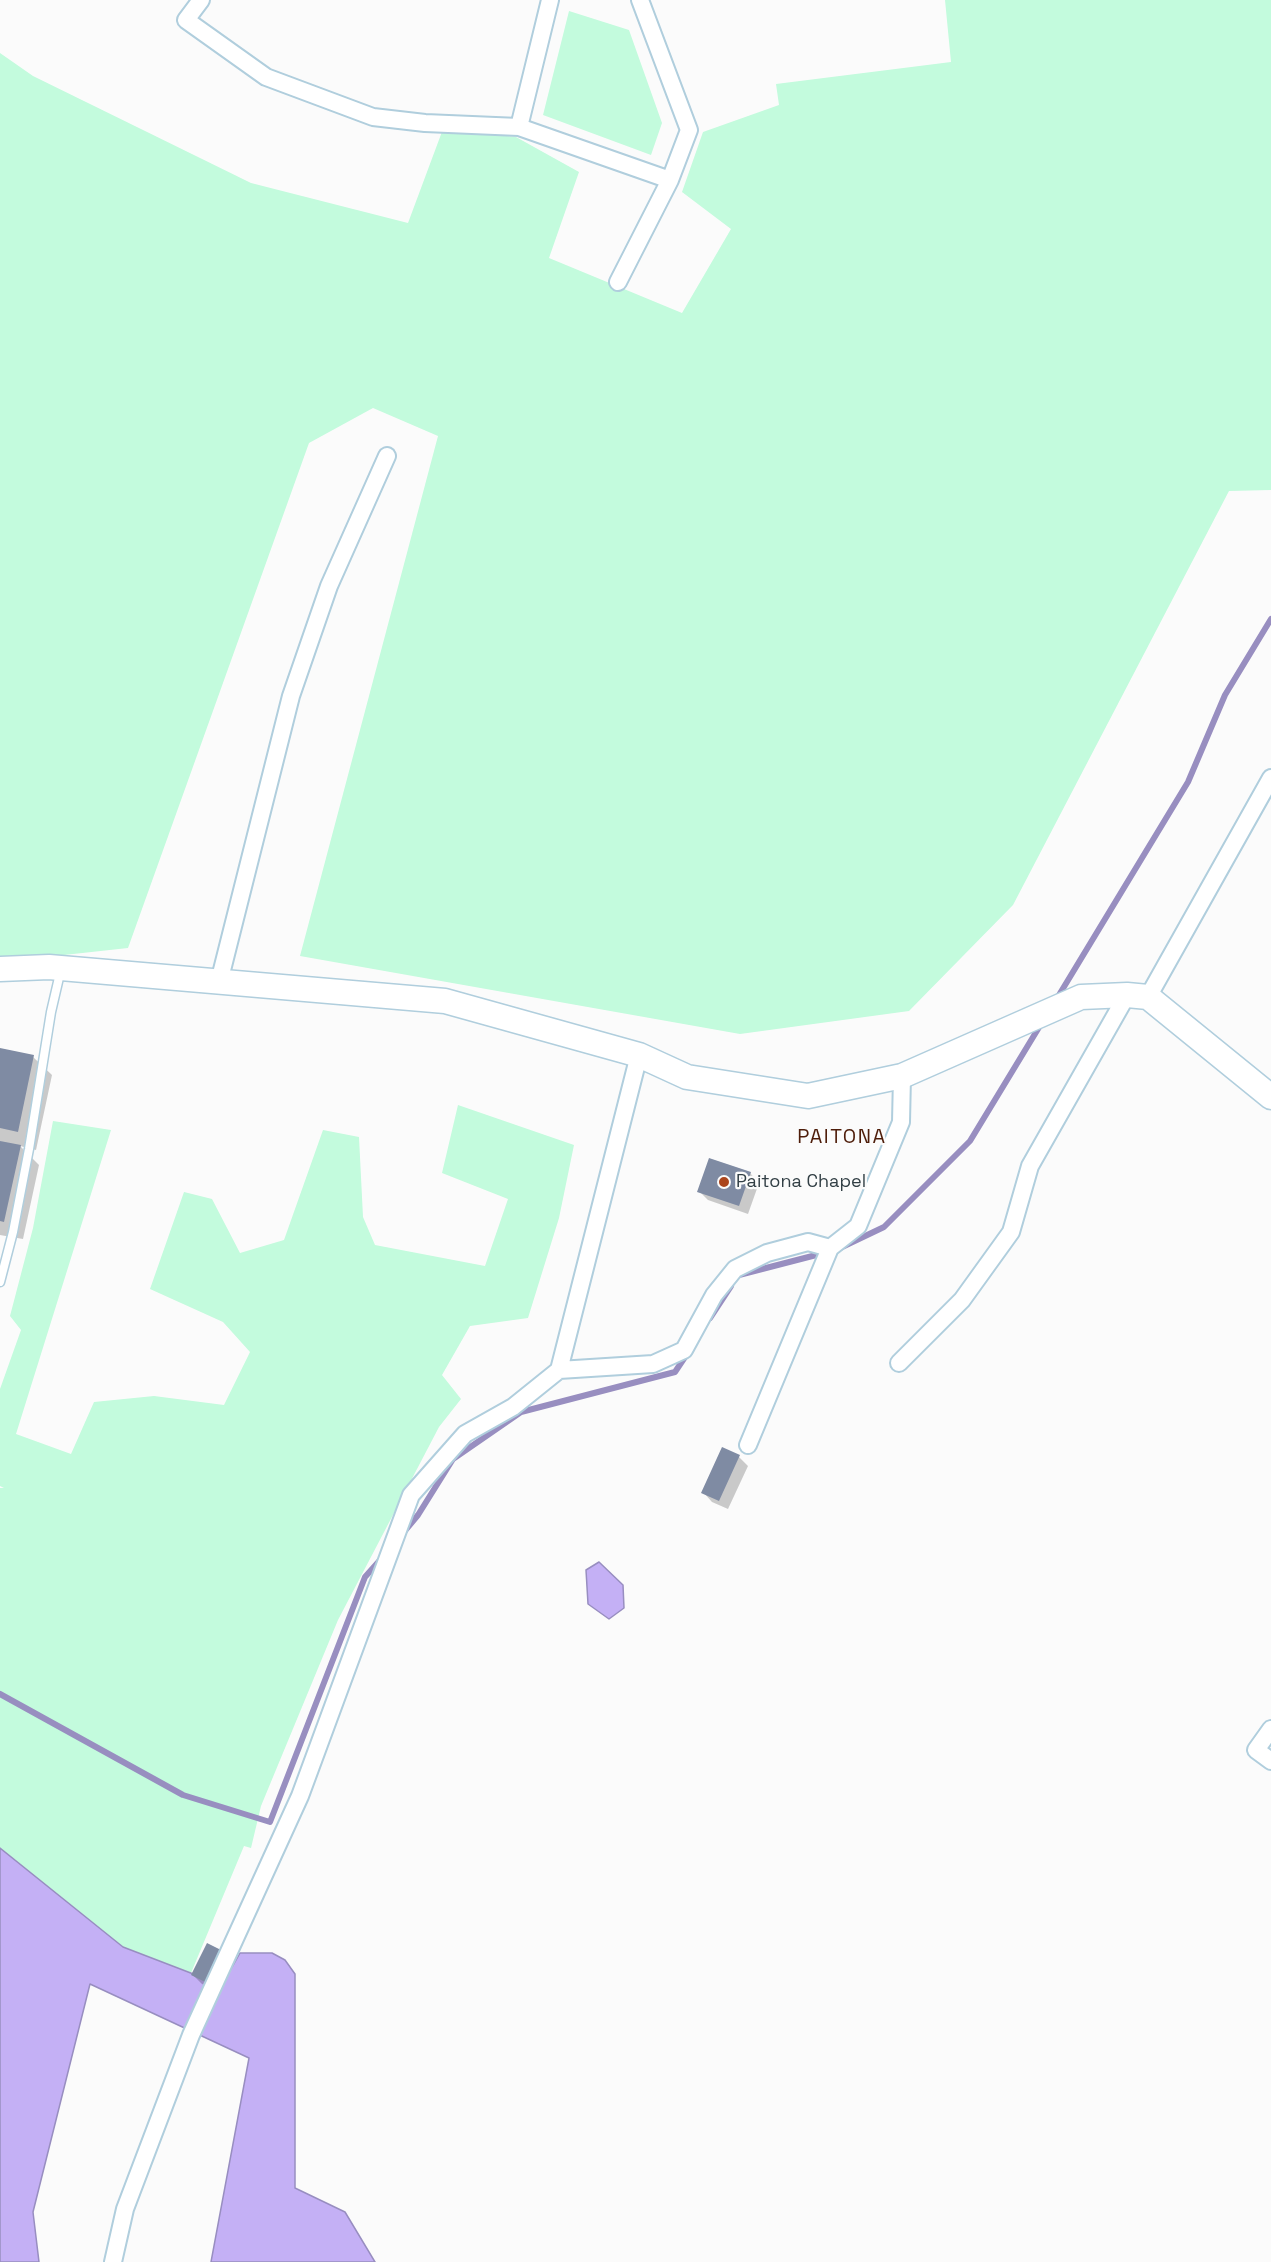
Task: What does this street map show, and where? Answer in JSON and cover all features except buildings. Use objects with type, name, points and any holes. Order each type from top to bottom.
[{"type":"street","points":[[201,0],[186,20],[266,77],[373,117],[425,123],[519,126],[670,180]]},
{"type":"street","points":[[519,126],[550,0]]},
{"type":"street","points":[[618,282],[670,180],[688,130],[640,0]]},
{"type":"street","points":[[219,982],[291,696],[329,586],[387,456]]},
{"type":"street","points":[[899,1363],[962,1300],[1011,1232],[1030,1166],[1271,778]]},
{"type":"street","points":[[0,969],[61,969],[445,1001],[639,1055],[687,1077],[808,1096],[902,1076],[1081,997],[1137,996],[1271,1097]]},
{"type":"street","points":[[560,1370],[639,1055]]},
{"type":"street","points":[[748,1445],[830,1248],[858,1226],[901,1122],[902,1076]]},
{"type":"street","points":[[113,2262],[125,2209],[190,2035],[300,1796],[411,1495],[465,1434],[513,1407],[560,1370],[653,1364],[684,1350],[714,1294],[735,1269],[766,1253],[808,1242],[830,1248]]},
{"type":"street","points":[[1271,1729],[1256,1750],[1271,1761]]},
{"type":"lane","points":[[0,1282],[13,1232],[51,1012],[61,969]]},
{"type":"green space","points":[[945,0],[1271,0],[1271,490],[1229,491],[1013,905],[909,1011],[740,1034],[300,956],[438,436],[373,408],[309,443],[128,948],[0,962],[0,53],[33,76],[251,183],[408,223],[443,129],[516,137],[579,172],[549,258],[682,313],[731,229],[682,192],[703,132],[779,105],[776,84],[951,62]]},
{"type":"green space","points":[[569,11],[629,30],[662,123],[651,155],[543,115]]},
{"type":"green space","points":[[458,1105],[574,1145],[559,1218],[528,1318],[470,1326],[442,1375],[461,1399],[439,1427],[338,1620],[261,1806],[251,1848],[244,1846],[191,1973],[123,1947],[0,1848],[0,1488],[4,1488],[0,1486],[0,1389],[21,1330],[10,1316],[33,1228],[53,1121],[111,1130],[16,1434],[71,1454],[94,1402],[154,1396],[224,1405],[250,1352],[223,1322],[150,1289],[184,1192],[212,1199],[240,1253],[284,1240],[323,1130],[359,1137],[363,1217],[375,1245],[485,1266],[508,1199],[442,1173]]},
{"type":"shaded area","points":[[599,1562],[623,1585],[624,1608],[609,1619],[588,1604],[586,1570]]},
{"type":"shaded area","points":[[0,1848],[123,1947],[222,1985],[240,1953],[272,1953],[285,1960],[295,1974],[295,2188],[345,2212],[375,2262],[211,2262],[249,2058],[90,1984],[33,2212],[39,2262],[0,2262]]},
{"type":"waterway","points":[[1056,1000],[1188,782],[1225,695],[1271,619]]},
{"type":"waterway","points":[[840,1248],[884,1227],[970,1141],[1041,1024]]},
{"type":"waterway","points":[[739,1275],[824,1253]]},
{"type":"waterway","points":[[710,1318],[731,1286]]},
{"type":"waterway","points":[[403,1533],[418,1515],[453,1459],[521,1412],[675,1372],[687,1354]]},
{"type":"waterway","points":[[0,1694],[183,1795],[270,1822],[365,1577],[381,1559]]},
{"type":"place","name":"Paitona Chapel","points":[[724,1182]]},
{"type":"district","name":"PAITONA","points":[[842,1138]]}]
